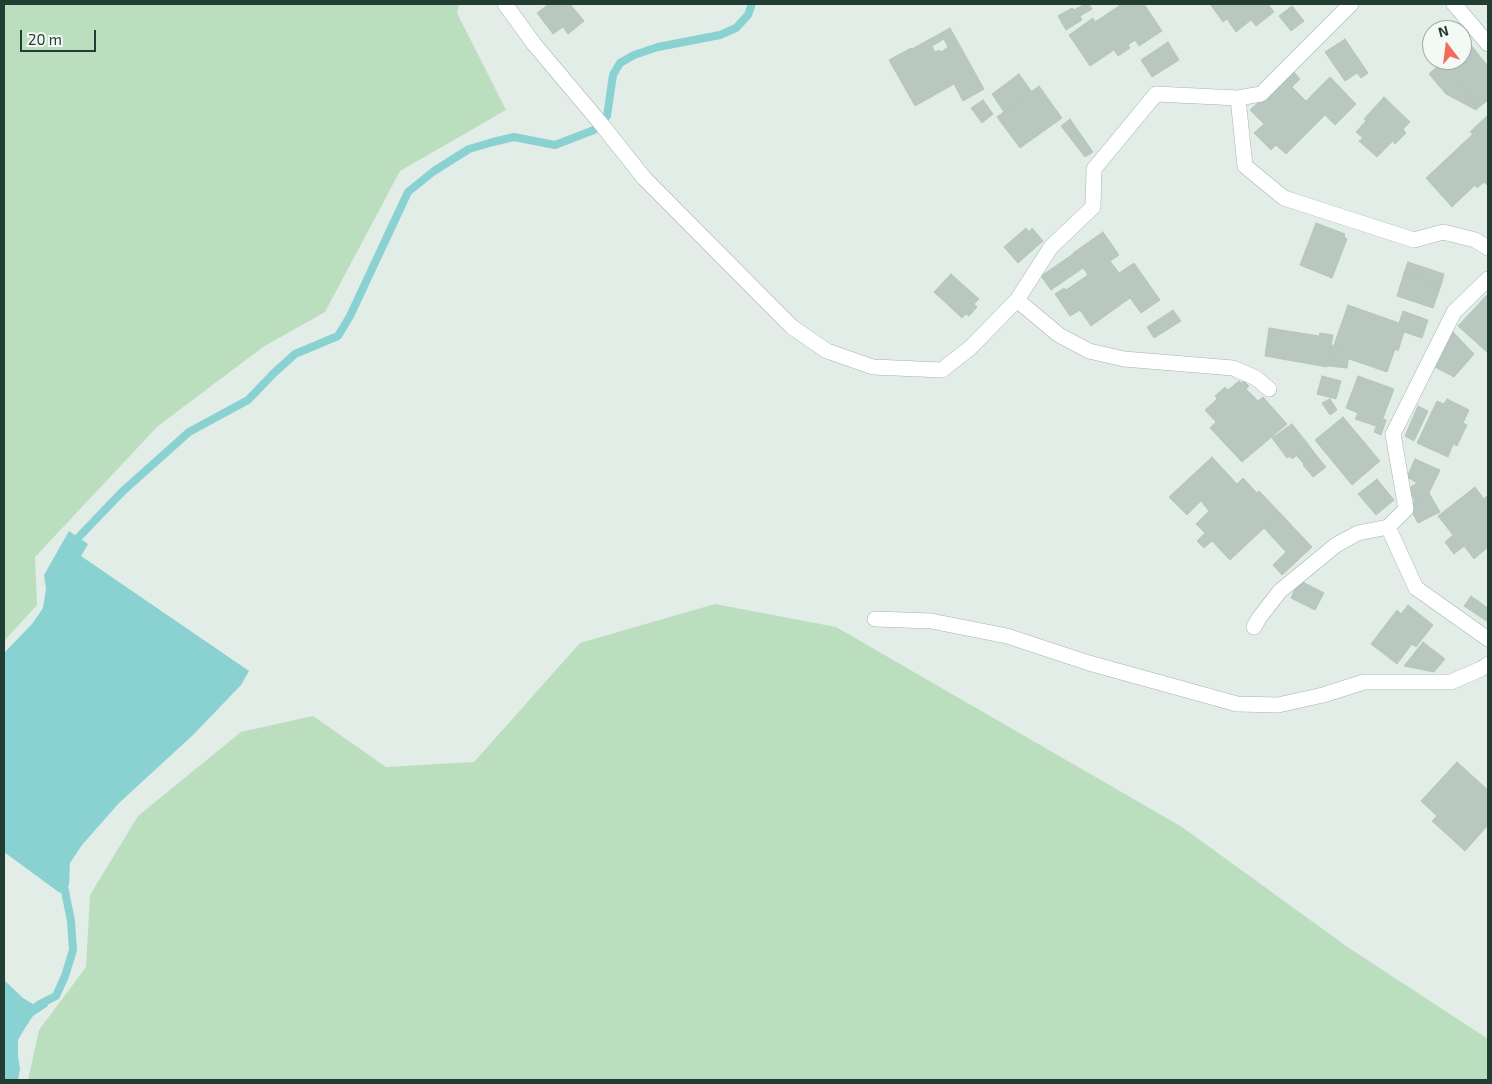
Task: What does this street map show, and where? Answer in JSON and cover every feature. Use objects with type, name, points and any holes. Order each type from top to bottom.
[{"type":"street","points":[[504,4],[534,44],[644,178],[792,327],[827,351],[873,367],[942,370],[970,348],[1016,300],[1051,246],[1093,207],[1094,169],[1156,94],[1238,98],[1261,94],[1351,4]]},
{"type":"street","points":[[1454,4],[1488,44]]},
{"type":"street","points":[[1238,98],[1245,166],[1284,198],[1414,240],[1442,232],[1475,240],[1488,248]]},
{"type":"street","points":[[1254,628],[1259,618],[1280,591],[1336,545],[1358,533],[1388,527],[1406,509],[1393,434],[1454,312],[1488,279]]},
{"type":"street","points":[[1016,300],[1059,335],[1089,352],[1124,359],[1233,368],[1256,378],[1269,389]]},
{"type":"street","points":[[1388,527],[1416,588],[1488,639]]},
{"type":"street","points":[[875,619],[931,622],[1007,636],[1089,664],[1236,704],[1278,705],[1322,695],[1364,682],[1451,682],[1482,670],[1488,664]]},
{"type":"green space","points":[[4,4],[459,4],[457,13],[506,110],[400,171],[325,312],[263,347],[158,426],[35,557],[37,605],[4,641]]},
{"type":"green space","points":[[715,604],[836,627],[1182,827],[1346,946],[1488,1039],[1488,1080],[28,1080],[39,1030],[86,967],[90,895],[138,816],[241,732],[313,716],[386,767],[474,762],[580,643]]},
{"type":"water","points":[[69,531],[88,544],[81,556],[249,671],[241,685],[193,735],[119,803],[82,845],[70,863],[69,885],[60,893],[4,852],[4,653],[32,624],[43,608],[46,589],[44,575]]},
{"type":"water","points":[[4,980],[23,998],[33,1004],[46,1001],[48,1006],[33,1016],[18,1040],[20,1069],[18,1080],[4,1080]]},
{"type":"building","points":[[549,4],[570,4],[584,21],[568,34],[563,27],[553,34],[537,13]]},
{"type":"building","points":[[1089,4],[1092,9],[1080,16],[1082,20],[1066,30],[1058,16],[1072,8],[1074,10]]},
{"type":"building","points":[[1122,4],[1144,4],[1162,31],[1139,46],[1135,40],[1128,45],[1130,48],[1118,56],[1114,50],[1090,66],[1069,35],[1093,18],[1095,22]]},
{"type":"building","points":[[1210,4],[1268,4],[1274,12],[1256,26],[1251,20],[1236,32],[1227,19],[1223,22]]},
{"type":"building","points":[[1292,6],[1304,21],[1291,31],[1279,16]]},
{"type":"building","points":[[950,28],[984,89],[963,101],[954,84],[915,106],[889,60]],"holes":[[[944,39],[948,47],[941,52],[939,50],[935,52],[932,46]]]},
{"type":"building","points":[[1345,39],[1368,73],[1361,78],[1357,73],[1345,81],[1325,52]]},
{"type":"building","points":[[1168,42],[1179,60],[1152,77],[1141,60]]},
{"type":"building","points":[[1472,46],[1478,54],[1472,59]]},
{"type":"building","points":[[1478,54],[1488,66],[1488,100],[1478,108],[1452,76],[1459,70],[1472,70],[1472,59]]},
{"type":"building","points":[[1433,70],[1447,70],[1478,108],[1476,110],[1446,94],[1429,74]]},
{"type":"building","points":[[1446,70],[1458,70],[1451,76]]},
{"type":"building","points":[[1293,71],[1300,79],[1292,87],[1306,101],[1330,77],[1356,104],[1335,125],[1325,115],[1286,154],[1276,145],[1271,150],[1254,133],[1264,124],[1250,110]]},
{"type":"building","points":[[1019,74],[1032,92],[1004,112],[992,94]]},
{"type":"building","points":[[1039,86],[1062,118],[1020,148],[997,117]]},
{"type":"building","points":[[1384,97],[1410,122],[1403,129],[1406,133],[1395,144],[1393,141],[1377,157],[1359,141],[1363,138],[1356,132],[1366,121],[1364,119]]},
{"type":"building","points":[[983,100],[993,114],[982,123],[971,108]]},
{"type":"building","points":[[1488,115],[1488,186],[1484,182],[1477,188],[1475,185],[1452,207],[1426,178],[1473,134],[1470,132]]},
{"type":"building","points":[[1070,119],[1093,152],[1085,157],[1061,126]]},
{"type":"building","points":[[1316,223],[1345,234],[1344,237],[1347,239],[1332,278],[1300,265]]},
{"type":"building","points":[[1026,228],[1029,232],[1032,228],[1043,241],[1018,263],[1004,247]]},
{"type":"building","points":[[1103,232],[1119,255],[1110,261],[1119,273],[1134,263],[1160,300],[1141,313],[1130,298],[1091,326],[1080,310],[1070,316],[1055,294],[1064,288],[1066,290],[1088,275],[1073,253]]},
{"type":"building","points":[[1073,254],[1083,268],[1051,290],[1041,276]]},
{"type":"building","points":[[1408,262],[1444,274],[1441,285],[1404,273]]},
{"type":"building","points":[[1404,273],[1441,285],[1433,308],[1397,296]]},
{"type":"building","points":[[951,274],[979,299],[974,304],[977,307],[969,316],[966,314],[962,318],[934,292]]},
{"type":"building","points":[[1488,294],[1488,353],[1458,326]]},
{"type":"building","points":[[1348,305],[1399,323],[1403,311],[1428,320],[1422,338],[1404,332],[1398,351],[1395,349],[1387,372],[1349,359],[1350,354],[1342,353],[1343,347],[1334,345]]},
{"type":"building","points":[[1173,310],[1181,321],[1154,338],[1147,327]]},
{"type":"building","points":[[1269,328],[1319,336],[1320,333],[1333,335],[1327,367],[1265,356]]},
{"type":"building","points":[[1453,332],[1474,354],[1454,377],[1435,367]]},
{"type":"building","points":[[1331,345],[1343,347],[1342,353],[1349,354],[1347,368],[1328,366]]},
{"type":"building","points":[[1322,376],[1341,381],[1336,399],[1317,394]]},
{"type":"building","points":[[1358,376],[1394,389],[1383,418],[1380,417],[1376,426],[1355,419],[1358,413],[1346,408]]},
{"type":"building","points":[[1239,381],[1241,383],[1244,381],[1249,386],[1246,389],[1258,401],[1263,397],[1287,424],[1242,462],[1210,428],[1216,422],[1205,410],[1217,399],[1215,396],[1225,387],[1228,390]]},
{"type":"building","points":[[1330,399],[1337,410],[1330,415],[1322,403]]},
{"type":"building","points":[[1447,399],[1469,410],[1463,423],[1467,425],[1457,446],[1453,444],[1448,457],[1417,443],[1437,401],[1444,404]]},
{"type":"building","points":[[1418,406],[1428,411],[1414,441],[1405,436]]},
{"type":"building","points":[[1343,417],[1380,461],[1352,485],[1315,440]]},
{"type":"building","points":[[1380,418],[1386,420],[1381,435],[1374,432]]},
{"type":"building","points":[[1292,424],[1308,444],[1295,454],[1297,455],[1292,459],[1290,456],[1287,458],[1272,438]]},
{"type":"building","points":[[1308,444],[1316,455],[1304,464],[1295,454]]},
{"type":"building","points":[[1316,455],[1326,467],[1313,477],[1303,465]]},
{"type":"building","points":[[1212,457],[1237,484],[1243,478],[1257,493],[1259,491],[1280,513],[1230,560],[1212,541],[1204,548],[1197,541],[1205,533],[1196,524],[1209,511],[1201,501],[1187,515],[1169,497]]},
{"type":"building","points":[[1415,459],[1440,470],[1429,493],[1415,501],[1408,489],[1417,483],[1407,477]]},
{"type":"building","points":[[1377,479],[1394,500],[1376,515],[1358,494]]},
{"type":"building","points":[[1475,487],[1484,499],[1488,495],[1488,547],[1474,559],[1464,546],[1454,554],[1445,542],[1453,535],[1438,516]]},
{"type":"building","points":[[1429,493],[1440,512],[1418,523],[1408,505]]},
{"type":"building","points":[[1280,513],[1312,547],[1282,575],[1273,565],[1286,552],[1264,528]]},
{"type":"building","points":[[1299,580],[1324,593],[1315,610],[1291,598]]},
{"type":"building","points":[[1471,596],[1488,608],[1488,622],[1464,606]]},
{"type":"building","points":[[1408,605],[1433,625],[1416,647],[1412,644],[1397,664],[1371,644],[1397,610],[1401,614]]},
{"type":"building","points":[[1423,642],[1445,659],[1434,672],[1404,666]]},
{"type":"building","points":[[1457,762],[1488,790],[1488,825],[1465,851],[1432,821],[1437,816],[1421,801]]},
{"type":"waterway","points":[[74,542],[123,491],[189,432],[248,400],[295,354],[338,336],[350,316],[408,192],[434,171],[469,149],[493,142],[514,137],[555,145],[594,130],[607,116],[613,75],[620,63],[634,55],[658,47],[720,35],[736,28],[748,15],[752,4]]},
{"type":"waterway","points":[[38,1005],[56,996],[65,976],[73,950],[71,921],[63,881]]}]
